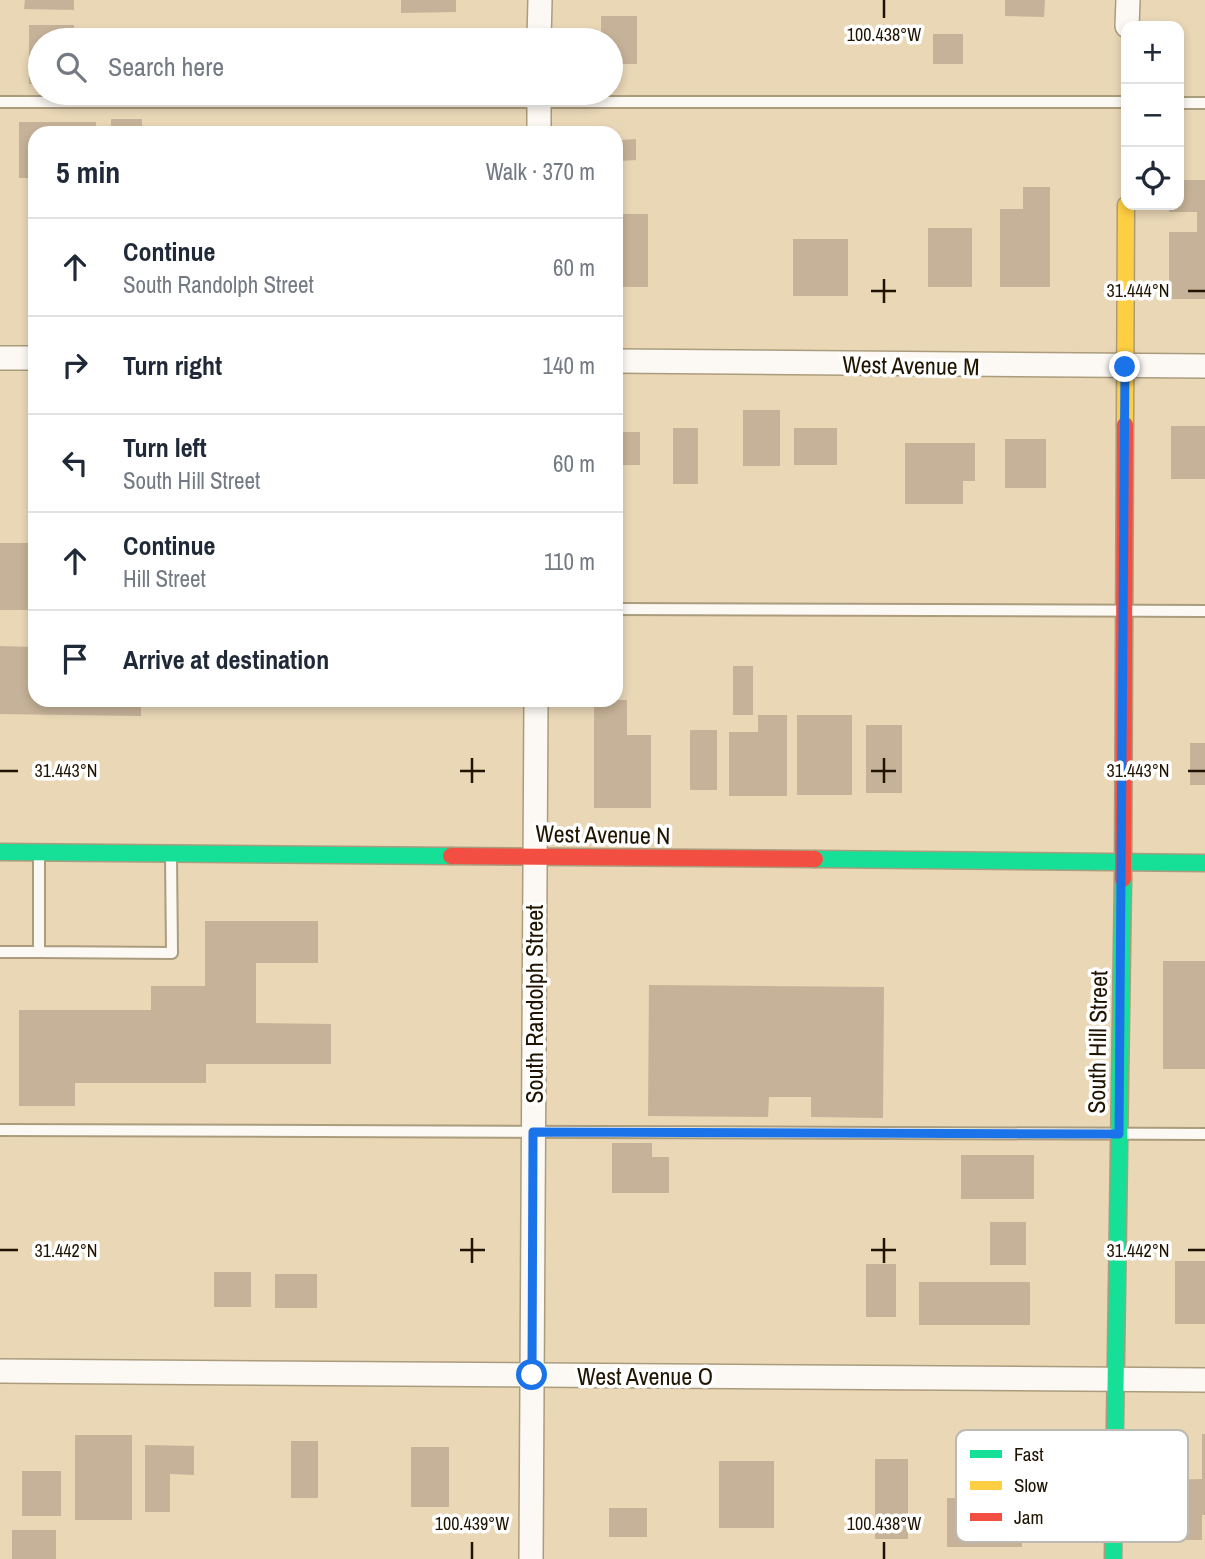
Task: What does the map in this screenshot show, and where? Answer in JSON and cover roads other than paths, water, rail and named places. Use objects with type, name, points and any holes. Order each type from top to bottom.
[{"type":"street","points":[[539,28],[540,0]]},
{"type":"street","points":[[1128,0],[1128,21]]},
{"type":"street","points":[[539,105],[539,126]]},
{"type":"street","name":"South Hill Street","points":[[1115,1430],[1123,862],[1126,210]]},
{"type":"street","points":[[0,358],[28,358]]},
{"type":"street","name":"West Avenue M","points":[[623,361],[1205,366]]},
{"type":"street","name":"South Randolph Street","points":[[531,1559],[536,707]]},
{"type":"street","name":"West Avenue N","points":[[0,852],[1205,863]]},
{"type":"street","name":"West Avenue O","points":[[0,1371],[1205,1380]]},
{"type":"lane","points":[[623,98],[1121,103]]},
{"type":"lane","points":[[0,102],[28,102]]},
{"type":"lane","points":[[1184,103],[1205,103]]},
{"type":"lane","points":[[623,609],[1205,611]]},
{"type":"lane","points":[[39,852],[39,952]]},
{"type":"lane","points":[[0,952],[172,953],[171,853]]},
{"type":"lane","points":[[0,1130],[1205,1134]]}]
